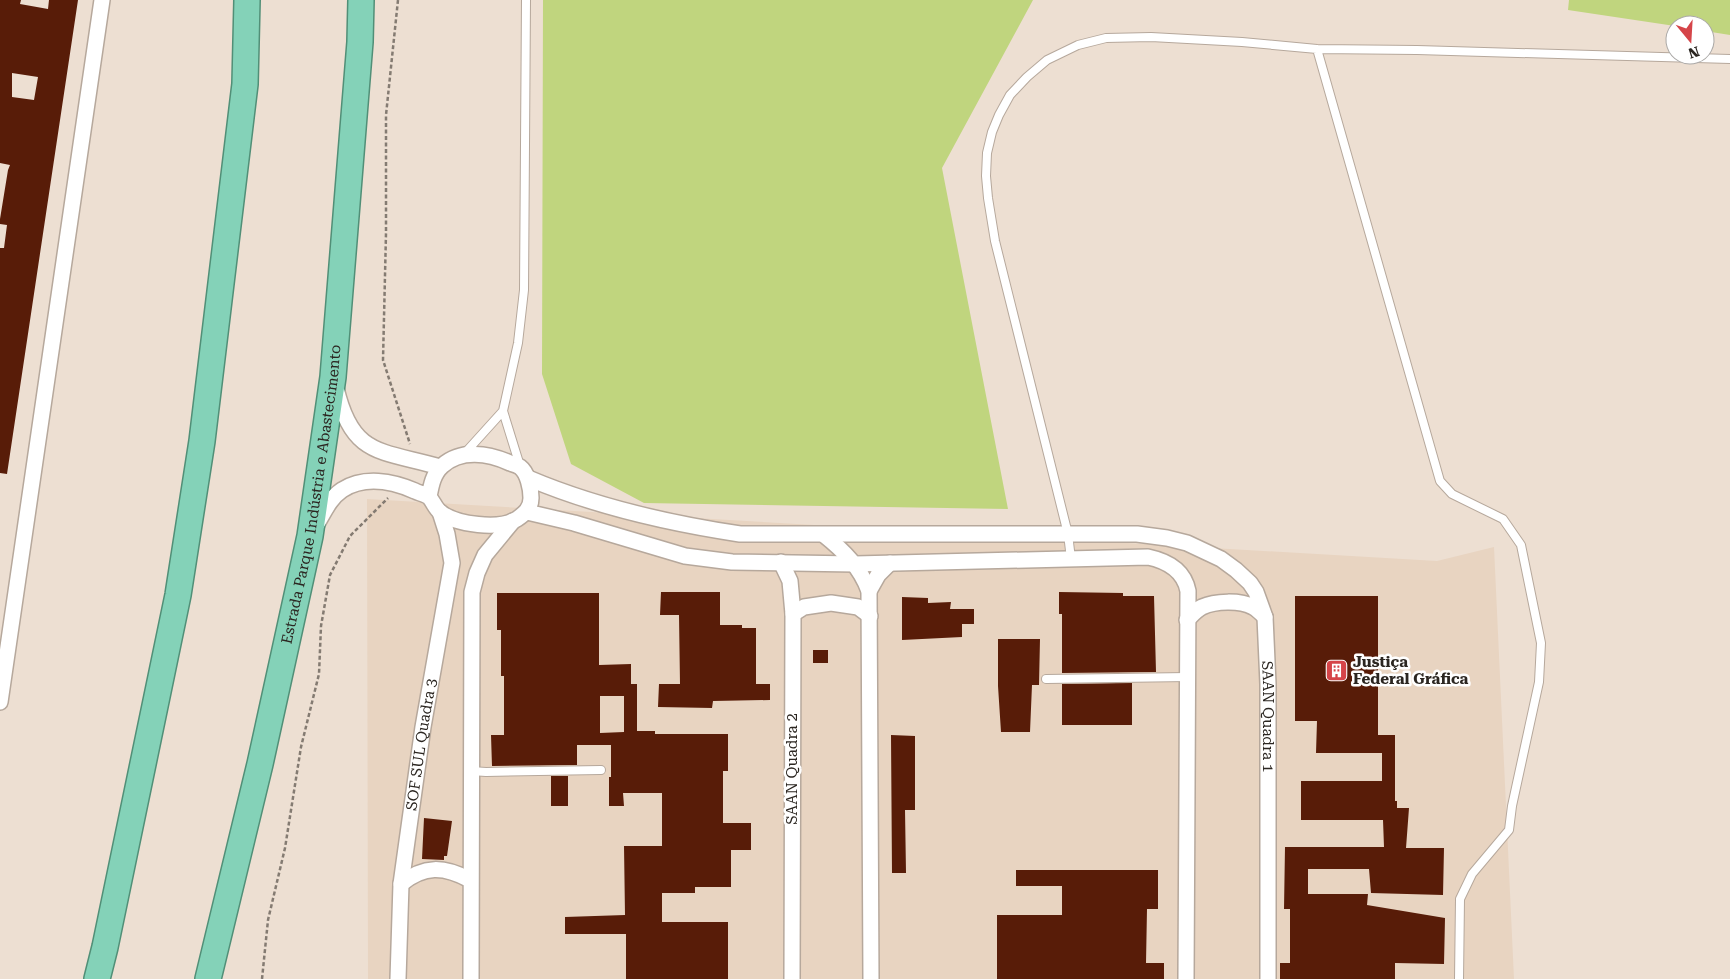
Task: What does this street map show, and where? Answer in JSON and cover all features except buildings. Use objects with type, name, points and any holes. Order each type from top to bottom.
[{"type":"highway","points":[[97,979],[178,595],[202,440],[244,84],[247,0]]},
{"type":"highway","name":"Estrada Parque Indústria e Abastecimento","points":[[208,979],[260,764],[310,536],[333,377],[360,42],[361,0]]},
{"type":"street","points":[[0,702],[3,659],[102,0]]},
{"type":"street","points":[[333,377],[340,406],[347,422],[354,434],[365,444],[380,452],[440,467]]},
{"type":"street","points":[[429,497],[433,479],[440,467],[452,459],[464,455],[481,454],[499,458],[524,473],[532,500],[527,512],[513,521],[485,555],[477,573],[472,592],[471,979]]},
{"type":"street","name":"SAAN Quadra 1","points":[[524,473],[555,490],[625,512],[680,525],[740,534],[1137,534],[1187,543],[1222,559],[1250,583],[1256,592],[1266,617],[1268,694],[1268,979]]},
{"type":"street","points":[[310,536],[329,503],[340,491],[366,482],[385,482],[400,485],[429,497],[440,512],[458,521],[495,525],[513,521]]},
{"type":"street","name":"SOF SUL Quadra 3","points":[[398,979],[401,884],[424,727],[452,563],[447,534],[440,512]]},
{"type":"street","points":[[527,512],[574,523],[685,556],[732,562],[855,564],[1148,557],[1168,563],[1177,569],[1187,584],[1188,591],[1186,979]]},
{"type":"street","points":[[824,535],[855,564],[864,577],[870,591],[871,979]]},
{"type":"street","name":"SAAN Quadra 2","points":[[781,562],[790,582],[793,614],[792,979]]},
{"type":"street","points":[[870,591],[878,574],[890,563]]},
{"type":"street","points":[[793,614],[804,607],[831,603],[858,607],[870,616]]},
{"type":"street","points":[[1187,620],[1210,604],[1226,603],[1252,606],[1266,617]]},
{"type":"street","points":[[401,884],[412,875],[431,870],[456,873],[470,880]]},
{"type":"lane","points":[[464,455],[503,411],[518,343],[524,290],[526,0]]},
{"type":"lane","points":[[1071,559],[1068,534],[995,241],[986,176],[987,153],[992,132],[999,116],[1010,95],[1046,60],[1078,45],[1106,38],[1151,37],[1317,49],[1730,59]]},
{"type":"lane","points":[[1317,49],[1440,481],[1452,494],[1503,519],[1521,545],[1541,644],[1539,682],[1512,806],[1509,830],[1472,874],[1460,899],[1459,979]]},
{"type":"lane","points":[[503,411],[524,473]]},
{"type":"lane","points":[[1046,679],[1188,677]]},
{"type":"lane","points":[[471,771],[601,770]]},
{"type":"shaded area","points":[[367,499],[1437,561],[1494,547],[1514,979],[368,979]]},
{"type":"green space","points":[[543,0],[1033,0],[942,168],[1008,509],[644,503],[571,464],[542,374]]},
{"type":"green space","points":[[1569,0],[1730,0],[1730,35],[1715,33],[1715,15],[1665,15],[1665,25],[1568,10]]},
{"type":"place","name":"Justiça Federal Gráfica","points":[[1337,671]]}]
